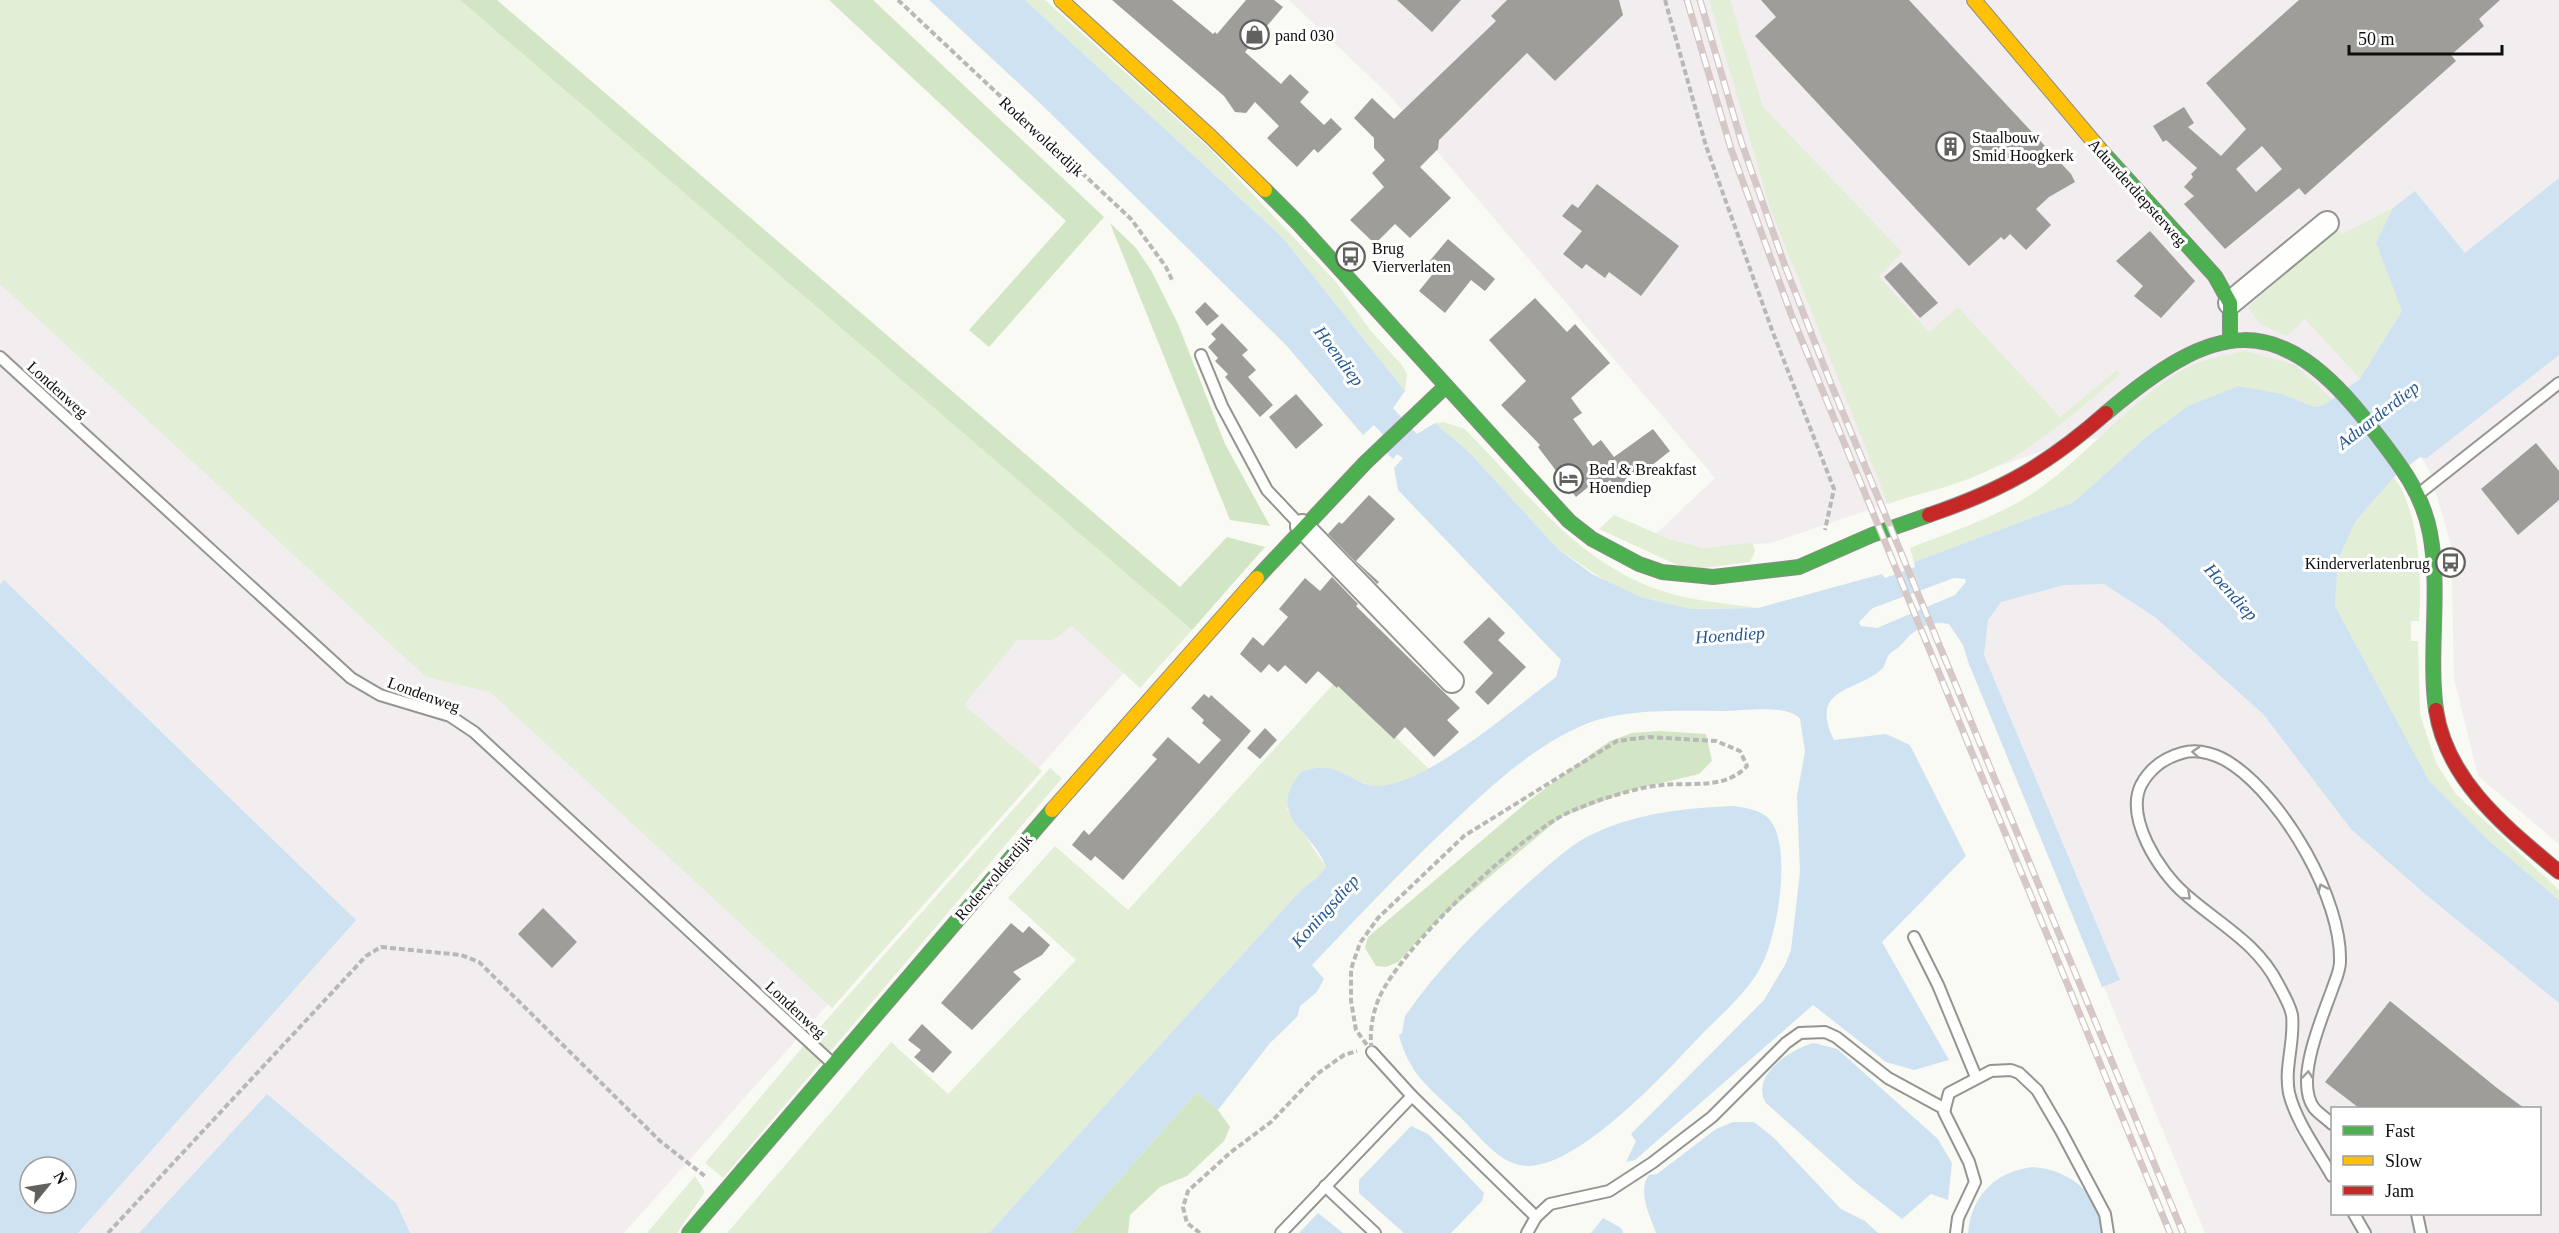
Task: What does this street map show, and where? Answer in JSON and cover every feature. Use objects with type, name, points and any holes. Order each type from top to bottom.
[{"type":"main road","points":[[1061,0],[1211,137],[1298,223],[1569,521],[1588,537],[1627,559],[1669,573],[1710,579],[1802,567],[2017,480],[2048,461],[2151,375],[2175,360],[2230,338],[2260,340],[2283,347],[2308,360],[2327,374],[2341,390],[2407,474],[2418,494],[2433,549],[2434,700],[2443,739],[2463,780],[2477,798],[2556,865]]},
{"type":"main road","name":"Aduarderdiepsterweg","points":[[1974,0],[2101,150],[2215,276],[2230,303],[2232,315],[2230,338]]},
{"type":"main road","name":"Roderwolderdijk","points":[[689,1233],[1012,854],[1302,526],[1375,450],[1446,386]]},
{"type":"street","points":[[2230,303],[2327,223]]},
{"type":"street","points":[[1302,526],[1452,681]]},
{"type":"lane","points":[[1201,355],[1222,406],[1267,490],[1302,526]]},
{"type":"lane","name":"Londenweg","points":[[0,357],[351,678],[380,695],[450,716],[474,732],[833,1064]]},
{"type":"lane","points":[[2418,494],[2559,383]]},
{"type":"lane","points":[[2331,1123],[2313,1106],[2307,1088],[2308,1069],[2313,1048],[2340,964],[2338,934],[2329,904],[2302,844],[2270,797],[2233,764],[2211,753],[2185,752],[2166,758],[2147,773],[2136,795],[2140,824],[2162,868],[2182,891],[2248,943],[2277,982],[2292,1013],[2292,1041],[2287,1077],[2290,1095],[2331,1174]]},
{"type":"lane","points":[[1914,938],[1938,985],[1976,1077]]},
{"type":"lane","points":[[1527,1233],[1536,1217],[1550,1204],[1609,1191],[1643,1170],[1712,1117],[1778,1050],[1800,1033],[1825,1032],[1836,1037],[1888,1078],[1945,1109],[1970,1162],[1975,1182],[1958,1218],[1956,1233]]},
{"type":"lane","points":[[1372,1052],[1412,1096],[1536,1217]]},
{"type":"lane","points":[[1945,1109],[1949,1093],[1976,1077],[1990,1071],[2011,1070],[2019,1073],[2037,1090],[2091,1186],[2105,1214],[2108,1233]]},
{"type":"lane","points":[[1281,1233],[1412,1096]]},
{"type":"lane","points":[[1325,1186],[1375,1233]]},
{"type":"lane","points":[[2355,1215],[2365,1233]]},
{"type":"lane","points":[[2417,1215],[2421,1233]]},
{"type":"path","name":"Roderwolderdijk","points":[[898,0],[1131,219],[1166,267],[1173,282]]},
{"type":"path","points":[[1665,0],[1706,146],[1772,330],[1834,489],[1824,539],[1830,554]]},
{"type":"path","points":[[1648,737],[1716,741],[1740,751],[1747,766],[1737,777],[1721,782],[1660,785],[1600,800],[1558,818],[1500,862],[1405,958],[1379,999],[1370,1035],[1372,1052],[1356,1030],[1351,1001],[1351,969],[1360,943],[1378,918],[1464,836],[1617,741],[1648,737]]},
{"type":"path","points":[[108,1233],[366,956],[381,947],[461,955],[479,962],[660,1142],[725,1192]]},
{"type":"path","points":[[1200,1233],[1188,1223],[1183,1207],[1188,1191],[1231,1152],[1271,1122],[1317,1074],[1344,1055],[1360,1050],[1372,1052]]},
{"type":"shaded area","points":[[0,0],[439,0],[1177,613],[624,1233],[0,1233]]},
{"type":"shaded area","points":[[1289,0],[2559,0],[2559,844],[2478,776],[2454,679],[2451,545],[2430,472],[2388,406],[2072,441],[1771,543],[1704,548],[1669,539],[1656,534],[1715,478],[1389,95]]},
{"type":"shaded area","points":[[2090,559],[2278,705],[2559,997],[2559,1233],[2205,1233],[2108,997],[1978,665],[1970,604]]},
{"type":"green space","points":[[0,0],[460,0],[1192,630],[1140,688],[1072,626],[1053,640],[1017,640],[964,705],[1042,771],[832,1008],[490,692],[426,677],[0,284]]},
{"type":"green space","points":[[460,0],[497,0],[1180,587],[1227,537],[1265,547],[1192,630]]},
{"type":"green space","points":[[829,0],[873,0],[1104,217],[989,347],[969,330],[1066,221]]},
{"type":"green space","points":[[1025,0],[1045,0],[1208,147],[1336,282],[1370,330],[1401,364],[1407,374],[1405,391],[1283,238]]},
{"type":"green space","points":[[1709,0],[1730,0],[1763,107],[1902,252],[1879,277],[1929,332],[1958,307],[2060,417],[2117,370],[2120,374],[2050,433],[2012,458],[1961,482],[1888,504],[1770,208]]},
{"type":"green space","points":[[2393,208],[2376,243],[2402,311],[2360,379],[2305,319],[2287,336],[2260,324],[2248,307],[2336,229],[2342,234]]},
{"type":"green space","points":[[1110,223],[1136,248],[1152,272],[1178,324],[1225,444],[1270,526],[1230,520]]},
{"type":"green space","points":[[2245,351],[2295,365],[2332,399],[2324,405],[2314,407],[2282,394],[2239,386],[2190,405],[2146,437],[2074,502],[1914,562],[1910,548],[1993,515],[2024,499],[2058,474],[2133,407],[2172,377],[2192,365]]},
{"type":"green space","points":[[1443,422],[1465,429],[1553,522],[1577,543],[1630,578],[1683,597],[1758,608],[1692,609],[1640,597],[1613,586],[1558,549],[1469,452],[1435,423]]},
{"type":"green space","points":[[2394,477],[2409,509],[2417,547],[2420,586],[2419,621],[2411,621],[2411,641],[2418,641],[2420,714],[2436,763],[2456,794],[2559,890],[2559,900],[2487,839],[2429,782],[2335,606],[2338,560],[2355,522]]},
{"type":"green space","points":[[1614,515],[1669,539],[1704,548],[1752,543],[1755,551],[1750,562],[1688,570],[1599,529]]},
{"type":"green space","points":[[1337,680],[1429,769],[1404,781],[1383,786],[1366,784],[1332,770],[1313,769],[1301,772],[1287,809],[1326,867],[1318,877],[1302,889],[989,1233],[727,1233],[891,1042],[948,1094],[1076,960],[1008,898],[1055,846],[1128,910]]},
{"type":"green space","points":[[1660,731],[1706,734],[1712,761],[1699,774],[1632,790],[1561,817],[1439,919],[1398,962],[1386,967],[1376,966],[1365,948],[1368,937],[1526,803],[1610,741],[1632,733]]},
{"type":"green space","points":[[1050,768],[1062,778],[723,1178],[705,1163],[806,1043]]},
{"type":"green space","points":[[1197,1092],[1218,1110],[1230,1127],[1224,1141],[1187,1176],[1160,1187],[1130,1215],[1128,1233],[1072,1233]]},
{"type":"green space","points":[[695,1176],[705,1192],[677,1233],[647,1233]]},
{"type":"water","points":[[929,0],[1025,0],[1283,238],[1405,391],[1393,408],[1417,434],[1435,423],[1469,452],[1558,549],[1592,574],[1640,597],[1692,609],[1758,608],[1882,574],[1885,578],[1915,567],[1914,562],[2074,502],[2146,437],[2190,405],[2239,386],[2282,394],[2314,407],[2324,405],[2360,379],[2402,311],[2376,243],[2393,208],[2415,191],[2465,253],[2559,178],[2559,355],[2427,458],[2420,457],[2394,477],[2355,522],[2338,560],[2335,606],[2429,781],[2487,839],[2559,900],[2559,1003],[2424,893],[2351,829],[2263,714],[2155,617],[2104,584],[2064,585],[2001,602],[1988,620],[1984,655],[2120,980],[2102,987],[1963,645],[1949,624],[1935,623],[1917,630],[1888,656],[1882,669],[1839,693],[1831,700],[1827,710],[1828,723],[1834,740],[1886,734],[1910,745],[1966,856],[1882,942],[1949,1060],[1914,1070],[1886,1062],[1813,1005],[1635,1160],[1626,1162],[1636,1141],[1631,1134],[1764,1000],[1785,965],[1791,950],[1800,872],[1797,796],[1805,751],[1800,719],[1786,711],[1766,709],[1674,711],[1618,715],[1586,724],[1549,743],[1515,767],[1452,823],[1398,875],[1312,965],[1324,979],[1317,992],[1300,1006],[1297,1017],[1270,1043],[1218,1110],[1197,1092],[1072,1233],[989,1233],[1302,889],[1318,877],[1326,867],[1320,854],[1289,812],[1287,801],[1291,787],[1301,772],[1326,768],[1336,770],[1369,785],[1380,786],[1399,782],[1446,759],[1495,724],[1556,677],[1561,660],[1398,490],[1394,468],[1403,458],[1397,454],[1393,459],[1386,452],[1393,445],[1374,425],[1363,435],[1286,345],[1041,104]],"holes":[[[1954,578],[1965,579],[1966,582],[1955,595],[1877,628],[1861,626],[1859,622],[1873,608]]]},
{"type":"water","points":[[4,580],[356,920],[78,1233],[0,1233],[0,585]]},
{"type":"water","points":[[1733,806],[1748,808],[1766,816],[1777,833],[1781,851],[1780,895],[1776,917],[1772,938],[1759,970],[1733,1003],[1667,1071],[1618,1118],[1591,1138],[1565,1155],[1541,1164],[1519,1165],[1502,1158],[1415,1071],[1403,1049],[1399,1035],[1402,1033],[1405,1016],[1450,959],[1500,908],[1579,842],[1611,826],[1645,816],[1680,810]]},
{"type":"water","points":[[1814,1043],[1837,1049],[1938,1139],[1952,1163],[1948,1200],[1931,1194],[1902,1219],[1857,1184],[1766,1103],[1762,1093],[1763,1083],[1768,1073],[1785,1057]]},
{"type":"water","points":[[267,1094],[396,1203],[410,1233],[139,1233]]},
{"type":"water","points":[[1733,1122],[1754,1122],[1774,1138],[1841,1209],[1865,1221],[1878,1233],[1656,1233],[1644,1196],[1649,1175],[1657,1174],[1716,1129]]},
{"type":"water","points":[[1411,1126],[1428,1134],[1484,1193],[1482,1201],[1451,1233],[1404,1233],[1359,1193],[1359,1180]]},
{"type":"water","points":[[2032,1167],[2058,1173],[2070,1178],[2080,1186],[2095,1206],[2100,1219],[2101,1233],[1968,1233],[1974,1208],[1987,1188],[2007,1174]]},
{"type":"water","points":[[1318,1213],[1343,1233],[1299,1233]]},
{"type":"water","points":[[1603,1218],[1621,1228],[1623,1233],[1591,1233]]},
{"type":"building","points":[[1112,0],[1172,0],[1213,34],[1215,32],[1217,34],[1246,0],[1274,0],[1283,7],[1245,52],[1281,84],[1290,74],[1309,92],[1300,102],[1324,125],[1331,118],[1342,129],[1318,153],[1314,149],[1297,167],[1267,138],[1279,126],[1255,102],[1246,113],[1235,112],[1224,96]]},
{"type":"building","points":[[1397,0],[1461,0],[1432,32]]},
{"type":"building","points":[[1507,0],[1619,0],[1623,15],[1555,81],[1527,53],[1439,140],[1438,149],[1420,167],[1451,198],[1410,238],[1395,224],[1375,244],[1350,220],[1384,187],[1372,173],[1385,160],[1374,148],[1374,138],[1354,118],[1372,98],[1394,119],[1496,21],[1491,16]]},
{"type":"building","name":"Staalbouw Smid Hoogkerk","points":[[1761,0],[1909,0],[2071,174],[2075,182],[2049,197],[2036,209],[2051,225],[2026,250],[2010,234],[2004,240],[2001,237],[1969,266],[1755,36],[1776,17]]},
{"type":"building","points":[[2299,0],[2500,0],[2479,19],[2484,26],[2451,55],[2456,61],[2305,195],[2299,188],[2225,249],[2184,204],[2194,196],[2184,187],[2197,168],[2166,140],[2163,142],[2153,126],[2184,107],[2194,123],[2188,127],[2221,156],[2246,129],[2206,83]],"holes":[[[2262,146],[2282,169],[2256,192],[2236,169]]]},
{"type":"building","points":[[1597,184],[1679,246],[1641,296],[1609,272],[1605,278],[1586,264],[1582,269],[1563,254],[1582,231],[1562,216],[1572,204],[1578,208]]},
{"type":"building","points":[[2150,231],[2195,281],[2161,318],[2134,296],[2143,286],[2116,261]]},
{"type":"building","points":[[1448,239],[1495,279],[1485,291],[1471,280],[1445,313],[1419,291],[1436,270],[1428,263]]},
{"type":"building","points":[[1901,262],[1938,303],[1920,318],[1884,277]]},
{"type":"building","points":[[1535,298],[1567,332],[1575,324],[1610,363],[1571,398],[1582,413],[1573,419],[1593,446],[1601,440],[1614,457],[1653,429],[1670,451],[1637,477],[1634,474],[1616,488],[1610,480],[1602,487],[1597,480],[1576,497],[1538,447],[1540,445],[1501,405],[1526,381],[1489,340]]},
{"type":"building","points":[[1205,302],[1219,316],[1207,326],[1195,312]]},
{"type":"building","points":[[1222,323],[1248,350],[1242,355],[1256,370],[1248,377],[1273,405],[1260,417],[1225,377],[1228,374],[1215,361],[1218,358],[1208,347],[1216,339],[1211,334]]},
{"type":"building","points":[[1296,394],[1323,425],[1296,449],[1269,417]]},
{"type":"building","points":[[2536,443],[2559,471],[2559,500],[2518,535],[2481,489]]},
{"type":"building","points":[[1369,495],[1395,519],[1356,561],[1379,582],[1377,584],[1328,534],[1339,522],[1342,524]]},
{"type":"building","points":[[1332,577],[1358,604],[1356,606],[1460,708],[1447,720],[1459,732],[1434,757],[1405,727],[1394,739],[1338,686],[1337,688],[1318,671],[1306,684],[1285,665],[1278,672],[1269,664],[1261,673],[1240,654],[1253,637],[1263,646],[1288,617],[1279,609],[1305,578],[1320,591]]},
{"type":"building","points":[[1489,617],[1505,633],[1498,640],[1526,667],[1488,705],[1475,692],[1493,673],[1463,642]]},
{"type":"building","points":[[1204,694],[1209,698],[1211,695],[1251,731],[1123,880],[1095,856],[1091,861],[1072,845],[1084,830],[1089,835],[1157,759],[1152,755],[1168,737],[1199,764],[1221,740],[1202,723],[1204,720],[1191,708]]},
{"type":"building","points":[[1265,728],[1277,740],[1260,759],[1247,748]]},
{"type":"building","points":[[543,908],[577,942],[552,968],[518,934]]},
{"type":"building","points":[[1011,923],[1023,933],[1029,926],[1050,945],[1042,955],[1013,972],[1021,979],[972,1030],[941,1003]]},
{"type":"building","points":[[2390,1001],[2523,1107],[2358,1107],[2325,1082]]},
{"type":"building","points":[[922,1024],[952,1052],[933,1073],[914,1057],[921,1050],[908,1040]]},
{"type":"railway","points":[[1687,0],[1731,149],[1791,314],[2170,1233]]},
{"type":"railway","points":[[1700,0],[1742,144],[1785,266],[1831,384],[2183,1233]]},
{"type":"traffic: fast","points":[[2099,148],[2215,276],[2230,303],[2230,338]]},
{"type":"traffic: fast","points":[[1265,190],[1298,223],[1569,521],[1592,539],[1639,564],[1662,572],[1713,577],[1799,567],[1872,535],[1929,515]]},
{"type":"traffic: fast","points":[[2106,413],[2144,382],[2179,360],[2212,345],[2244,340],[2274,345],[2305,361],[2337,388],[2399,464],[2414,489],[2426,517],[2433,555],[2435,600],[2433,666],[2436,710]]},
{"type":"traffic: fast","points":[[1257,578],[1365,463],[1446,386]]},
{"type":"traffic: fast","points":[[689,1233],[1052,810]]},
{"type":"traffic: slow","points":[[1061,0],[1211,137],[1265,190]]},
{"type":"traffic: slow","points":[[1974,0],[2099,148]]},
{"type":"traffic: slow","points":[[1052,810],[1257,578]]},
{"type":"traffic: jam","points":[[1929,515],[1980,496],[2024,474],[2064,447],[2106,413]]},
{"type":"traffic: jam","points":[[2436,710],[2442,736],[2466,781],[2500,820],[2559,872]]},
{"type":"place","name":"pand 030","points":[[1254,35]]},
{"type":"place","name":"Staalbouw Smid Hoogkerk","points":[[1951,146]]},
{"type":"place","name":"Brug Vierverlaten","points":[[1351,257]]},
{"type":"place","name":"Bed & Breakfast Hoendiep","points":[[1568,478]]},
{"type":"place","name":"Kinderverlatenbrug","points":[[2451,563]]},
{"type":"water label","name":"Hoendiep","points":[[1339,356]]},
{"type":"water label","name":"Aduarderdiep","points":[[2378,415]]},
{"type":"water label","name":"Hoendiep","points":[[2231,592]]},
{"type":"water label","name":"Hoendiep","points":[[1730,635]]},
{"type":"water label","name":"Koningsdiep","points":[[1325,911]]}]
